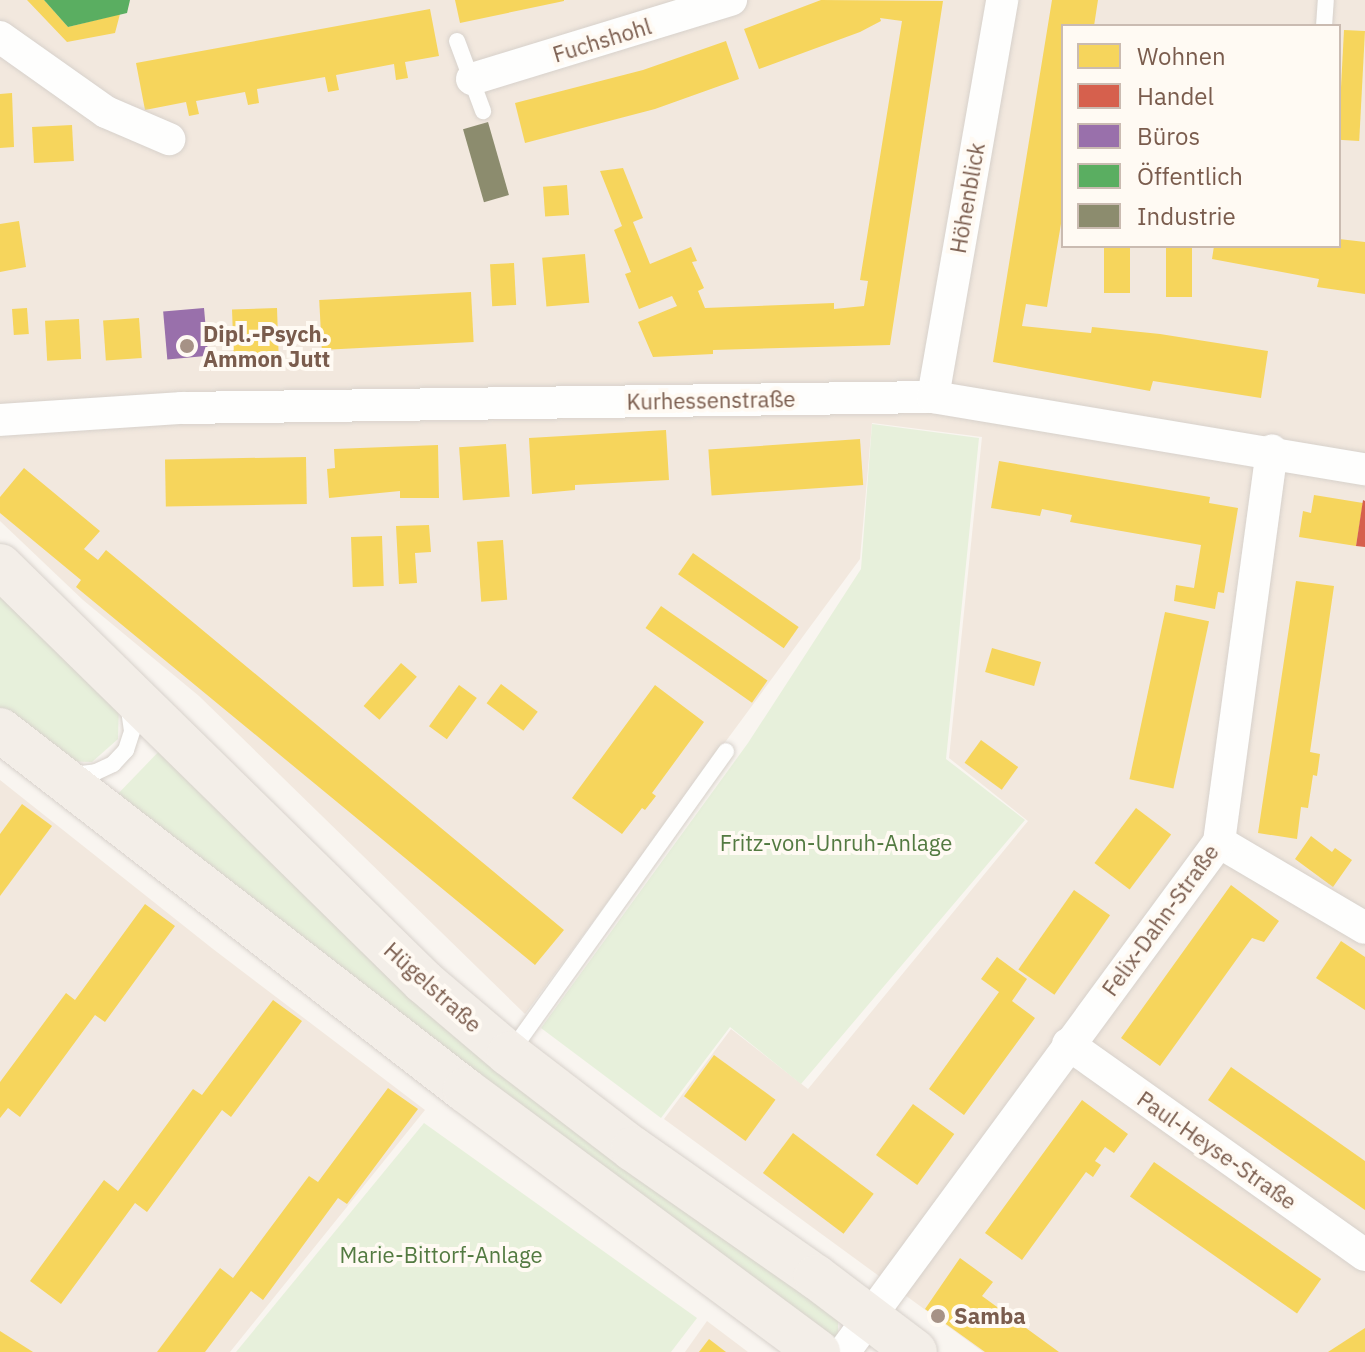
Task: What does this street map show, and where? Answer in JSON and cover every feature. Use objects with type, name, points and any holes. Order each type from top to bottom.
[{"type":"main road","name":"Hügelstraße","points":[[0,566],[413,972],[509,1054],[633,1149],[915,1352]]},
{"type":"main road","points":[[0,730],[465,1090],[818,1352]]},
{"type":"street","name":"Fuchshohl","points":[[472,79],[731,0]]},
{"type":"street","name":"Höhenblick","points":[[933,397],[1002,0]]},
{"type":"street","points":[[0,37],[106,112],[169,139]]},
{"type":"street","name":"Kurhessenstraße","points":[[0,420],[182,408],[933,397],[1272,451],[1365,469]]},
{"type":"street","name":"Kurhessenstraße","points":[[0,433],[52,418]]},
{"type":"street","name":"Felix-Dahn-Straße","points":[[844,1352],[1219,842],[1272,451]]},
{"type":"street","points":[[1219,842],[1365,928]]},
{"type":"street","name":"Paul-Heyse-Straße","points":[[1068,1044],[1365,1255]]},
{"type":"lane","points":[[1324,24],[1326,0]]},
{"type":"lane","points":[[457,41],[483,111]]},
{"type":"lane","points":[[56,772],[78,775],[96,772],[113,764],[126,750],[132,731],[126,692]]},
{"type":"lane","points":[[509,1054],[726,751]]},
{"type":"shaded area","points":[[0,0],[1365,0],[1365,1352],[983,1352],[664,1119],[731,1029],[808,1089],[1028,821],[949,758],[982,437],[872,423],[860,559],[525,1014],[199,696],[83,600],[0,521]]},
{"type":"shaded area","points":[[0,780],[213,949],[425,1110],[230,1352],[0,1352]]},
{"type":"shaded area","points":[[707,1321],[748,1352],[685,1352]]},
{"type":"green space","name":"Fritz-von-Unruh-Anlage","points":[[872,424],[979,438],[946,759],[1025,820],[801,1084],[730,1027],[661,1118],[541,1028],[748,743],[861,569]]},
{"type":"green space","points":[[0,585],[119,704],[118,739],[92,762],[60,761],[0,715]]},
{"type":"green space","points":[[166,744],[838,1317],[838,1335],[832,1341],[112,800]]},
{"type":"green space","name":"Marie-Bittorf-Anlage","points":[[424,1123],[697,1318],[671,1352],[236,1352]]},
{"type":"building: Wohnen","points":[[27,0],[44,0],[68,27],[120,14],[115,33],[67,42]]},
{"type":"building: Wohnen","points":[[455,0],[564,0],[564,1],[460,23]]},
{"type":"building: Wohnen","points":[[821,0],[943,1],[890,345],[713,350],[713,354],[653,357],[638,322],[677,306],[672,296],[639,309],[625,274],[631,272],[614,230],[622,226],[600,171],[623,168],[643,218],[633,222],[650,264],[691,247],[697,261],[692,262],[704,288],[698,291],[705,308],[834,303],[834,309],[864,306],[868,281],[860,280],[902,21],[880,18],[881,21],[860,32],[759,69],[744,29]]},
{"type":"building: Wohnen","points":[[1052,0],[1098,0],[1094,24],[1061,24],[1061,224],[1047,307],[1026,304],[1022,326],[1091,333],[1092,327],[1268,351],[1261,398],[1153,381],[1150,391],[993,362]]},
{"type":"building: Wohnen","points":[[430,9],[439,56],[405,62],[408,78],[396,80],[394,64],[336,75],[339,90],[328,92],[325,77],[257,89],[259,103],[248,105],[245,92],[196,101],[199,114],[189,116],[186,102],[145,110],[136,63]]},
{"type":"building: Wohnen","points":[[1344,30],[1365,31],[1359,141],[1341,140]]},
{"type":"building: Wohnen","points":[[726,41],[739,79],[655,109],[525,143],[515,103],[643,70]]},
{"type":"building: Wohnen","points":[[12,93],[14,147],[0,148],[0,94]]},
{"type":"building: Wohnen","points":[[72,125],[74,161],[34,163],[32,127]]},
{"type":"building: Wohnen","points":[[567,185],[569,215],[545,217],[543,187]]},
{"type":"building: Wohnen","points":[[19,221],[26,267],[0,272],[0,224]]},
{"type":"building: Wohnen","points":[[1341,239],[1365,242],[1365,294],[1317,287],[1319,279],[1212,259],[1214,248],[1341,248]]},
{"type":"building: Wohnen","points":[[1104,248],[1130,248],[1130,293],[1104,293]]},
{"type":"building: Wohnen","points":[[1166,248],[1192,248],[1192,297],[1166,297]]},
{"type":"building: Wohnen","points":[[585,254],[589,303],[546,307],[542,258]]},
{"type":"building: Wohnen","points":[[514,263],[516,305],[492,306],[490,264]]},
{"type":"building: Wohnen","points":[[471,292],[474,342],[322,350],[319,300]]},
{"type":"building: Wohnen","points":[[27,308],[29,334],[14,335],[12,309]]},
{"type":"building: Wohnen","points":[[277,308],[279,355],[234,357],[232,310]]},
{"type":"building: Wohnen","points":[[139,318],[142,358],[106,360],[103,321]]},
{"type":"building: Wohnen","points":[[79,319],[81,359],[47,361],[45,321]]},
{"type":"building: Wohnen","points":[[666,430],[669,480],[575,485],[575,490],[532,494],[529,438]]},
{"type":"building: Wohnen","points":[[860,439],[863,485],[712,495],[708,450]]},
{"type":"building: Wohnen","points":[[506,444],[510,497],[463,500],[459,447]]},
{"type":"building: Wohnen","points":[[438,445],[439,498],[400,498],[400,491],[329,498],[327,469],[335,468],[334,449]]},
{"type":"building: Wohnen","points":[[306,457],[307,504],[166,506],[165,459]]},
{"type":"building: Wohnen","points":[[999,461],[1210,497],[1209,503],[1238,508],[1224,593],[1218,592],[1215,609],[1174,601],[1176,585],[1194,588],[1201,545],[1070,522],[1072,515],[1042,509],[1040,516],[991,508]]},
{"type":"building: Wohnen","points":[[24,468],[100,531],[84,549],[98,560],[106,550],[564,930],[535,965],[76,587],[81,580],[0,513],[0,497]]},
{"type":"building: Wohnen","points":[[1314,495],[1363,503],[1356,546],[1299,537],[1303,511],[1311,513]]},
{"type":"building: Wohnen","points":[[429,525],[431,552],[415,553],[417,583],[399,584],[396,526]]},
{"type":"building: Wohnen","points":[[382,536],[384,586],[353,587],[351,537]]},
{"type":"building: Wohnen","points":[[503,540],[507,600],[481,602],[477,542]]},
{"type":"building: Wohnen","points":[[693,553],[799,627],[784,648],[678,574]]},
{"type":"building: Wohnen","points":[[1296,581],[1334,586],[1310,752],[1320,754],[1317,776],[1313,775],[1308,808],[1301,807],[1297,839],[1258,833]]},
{"type":"building: Wohnen","points":[[661,606],[767,681],[752,703],[646,628]]},
{"type":"building: Wohnen","points":[[1165,612],[1209,621],[1173,789],[1129,779]]},
{"type":"building: Wohnen","points":[[992,648],[1041,662],[1034,686],[985,672]]},
{"type":"building: Wohnen","points":[[401,663],[417,677],[379,720],[364,706]]},
{"type":"building: Wohnen","points":[[501,684],[538,712],[523,731],[487,703]]},
{"type":"building: Wohnen","points":[[459,685],[477,698],[447,739],[429,726]]},
{"type":"building: Wohnen","points":[[655,685],[704,722],[652,793],[656,796],[645,810],[642,808],[622,834],[572,798]]},
{"type":"building: Wohnen","points":[[981,740],[1018,767],[1002,790],[965,763]]},
{"type":"building: Wohnen","points":[[22,804],[52,826],[0,896],[0,834]]},
{"type":"building: Wohnen","points":[[1136,808],[1171,834],[1130,890],[1094,863]]},
{"type":"building: Wohnen","points":[[1311,836],[1332,852],[1335,848],[1352,860],[1333,887],[1295,859]]},
{"type":"building: Wohnen","points":[[1231,885],[1279,921],[1264,942],[1252,938],[1160,1066],[1121,1038]]},
{"type":"building: Wohnen","points":[[1074,890],[1110,915],[1054,995],[1018,969]]},
{"type":"building: Wohnen","points":[[145,904],[175,926],[105,1022],[95,1015],[20,1117],[8,1108],[0,1118],[0,1082],[66,993],[75,1000]]},
{"type":"building: Wohnen","points":[[1341,941],[1365,957],[1365,1010],[1316,978]]},
{"type":"building: Wohnen","points":[[997,957],[1027,979],[1012,1001],[1035,1018],[964,1115],[929,1089],[999,992],[981,979]]},
{"type":"building: Wohnen","points":[[273,1000],[302,1021],[231,1117],[222,1110],[147,1212],[135,1203],[61,1304],[30,1281],[104,1180],[118,1191],[193,1089],[202,1095]]},
{"type":"building: Wohnen","points":[[714,1055],[775,1100],[746,1141],[684,1096]]},
{"type":"building: Wohnen","points":[[1231,1067],[1365,1161],[1365,1210],[1208,1100]]},
{"type":"building: Wohnen","points":[[388,1088],[418,1109],[347,1204],[338,1198],[263,1300],[251,1291],[205,1352],[157,1352],[220,1268],[233,1278],[309,1176],[318,1182]]},
{"type":"building: Wohnen","points":[[1082,1100],[1128,1134],[1114,1153],[1105,1147],[1095,1161],[1101,1165],[1093,1177],[1086,1172],[1022,1260],[985,1233]]},
{"type":"building: Wohnen","points":[[913,1104],[954,1134],[917,1185],[876,1155]]},
{"type":"building: Wohnen","points":[[793,1133],[874,1194],[844,1234],[763,1173]]},
{"type":"building: Wohnen","points":[[1154,1162],[1321,1279],[1297,1313],[1130,1196]]},
{"type":"building: Wohnen","points":[[960,1258],[993,1282],[982,1296],[1059,1352],[985,1352],[925,1309]]},
{"type":"building: Wohnen","points":[[1365,1328],[1365,1352],[1328,1352],[1348,1339]]},
{"type":"building: Wohnen","points":[[0,1331],[33,1352],[0,1352]]},
{"type":"building: Wohnen","points":[[709,1339],[726,1352],[699,1352]]},
{"type":"building: Handel","points":[[1365,501],[1365,547],[1356,546]]},
{"type":"building: Büros","points":[[204,308],[208,356],[167,359],[163,312]]},
{"type":"building: Öffentlich","points":[[44,0],[130,0],[127,13],[68,27]]},
{"type":"building: Industrie","points":[[488,122],[509,195],[484,202],[463,129]]},
{"type":"place","name":"Dipl.-Psych. Ammon Jutt","points":[[187,346]]},
{"type":"place","name":"Samba","points":[[938,1316]]}]
